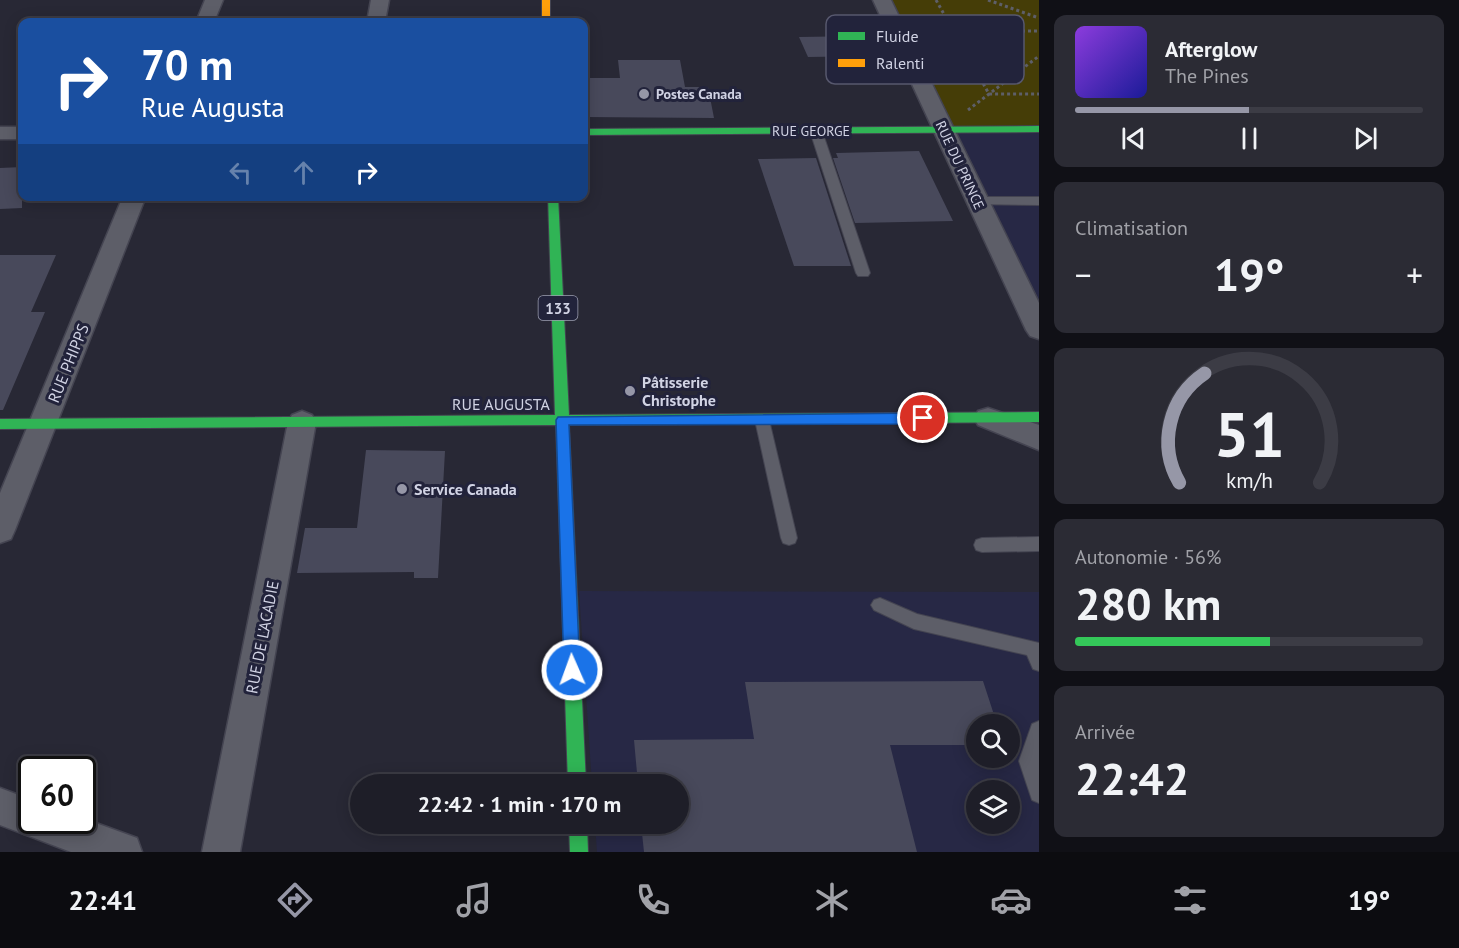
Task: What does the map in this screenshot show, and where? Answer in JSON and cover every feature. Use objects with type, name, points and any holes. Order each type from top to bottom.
[{"type":"main road","points":[[546,0],[546,18]]},
{"type":"main road","name":"RUE GEORGE","points":[[588,132],[1039,129]]},
{"type":"main road","name":"133","points":[[553,201],[577,774]]},
{"type":"main road","name":"RUE AUGUSTA","points":[[0,424],[1039,417]]},
{"type":"main road","points":[[578,834],[579,852]]},
{"type":"street","points":[[207,18],[214,0]]},
{"type":"street","points":[[377,18],[380,0]]},
{"type":"street","name":"RUE DU PRINCE","points":[[882,0],[889,15]]},
{"type":"street","name":"RUE DU PRINCE","points":[[922,84],[1039,330]]},
{"type":"street","points":[[0,134],[18,133]]},
{"type":"street","name":"RUE PHIPPS","points":[[0,530],[133,201]]},
{"type":"street","points":[[988,418],[1032,434],[1039,439]]},
{"type":"street","name":"RUE DE L'ACADIE","points":[[221,852],[302,422]]},
{"type":"street","points":[[0,806],[18,813]]},
{"type":"street","points":[[74,834],[123,852]]},
{"type":"lane","points":[[816,130],[862,273]]},
{"type":"lane","points":[[977,201],[1039,201]]},
{"type":"lane","points":[[762,420],[789,538]]},
{"type":"lane","points":[[982,545],[1039,544]]},
{"type":"lane","points":[[880,605],[914,621],[1033,649],[1039,663]]},
{"type":"lane","points":[[1039,730],[1029,761],[1039,793]]},
{"type":"path","points":[[936,0],[945,15]]},
{"type":"path","points":[[988,0],[1039,18]]},
{"type":"path","points":[[1024,31],[1039,31]]},
{"type":"path","points":[[1024,67],[1039,56]]},
{"type":"path","points":[[984,84],[989,94]]},
{"type":"path","points":[[943,130],[1002,84]]},
{"type":"path","points":[[989,94],[1039,94]]},
{"type":"shaded area","points":[[882,0],[1039,0],[1039,127],[943,128],[922,84],[1024,84],[1024,15],[889,15]]},
{"type":"shaded area","points":[[943,128],[1039,128],[1039,337]]},
{"type":"shaded area","points":[[579,591],[1039,592],[1039,852],[597,852],[596,834],[689,834],[689,774],[591,774]]},
{"type":"building","points":[[799,37],[826,37],[826,57],[808,57]]},
{"type":"building","points":[[618,60],[680,60],[685,87],[708,87],[714,118],[588,117],[588,78],[620,78]]},
{"type":"building","points":[[919,151],[953,221],[855,223],[833,158],[838,158],[836,153]]},
{"type":"building","points":[[816,158],[851,266],[794,266],[758,159]]},
{"type":"building","points":[[18,167],[18,201],[22,201],[22,208],[0,209],[0,168]]},
{"type":"building","points":[[0,255],[56,255],[31,312],[45,312],[3,410],[0,410]]},
{"type":"building","name":"Service Canada","points":[[366,450],[445,451],[438,578],[414,578],[414,572],[297,573],[305,528],[357,528]]},
{"type":"building","points":[[983,681],[994,714],[966,714],[966,745],[890,745],[917,852],[644,852],[642,834],[689,834],[689,774],[637,774],[634,740],[754,739],[745,682]]},
{"type":"traffic: fast","points":[[588,132],[1039,129]]},
{"type":"traffic: fast","points":[[553,201],[577,774]]},
{"type":"traffic: fast","points":[[562,420],[1039,417]]},
{"type":"traffic: fast","points":[[0,424],[562,420]]},
{"type":"traffic: fast","points":[[578,834],[579,852]]},
{"type":"traffic: slow","points":[[546,0],[546,18]]},
{"type":"place","name":"Postes Canada","points":[[644,94]]},
{"type":"place","name":"Pâtisserie Christophe","points":[[630,391]]},
{"type":"place","name":"Service Canada","points":[[402,489]]},
{"type":"route","points":[[572,670],[562,420],[923,418]]}]
